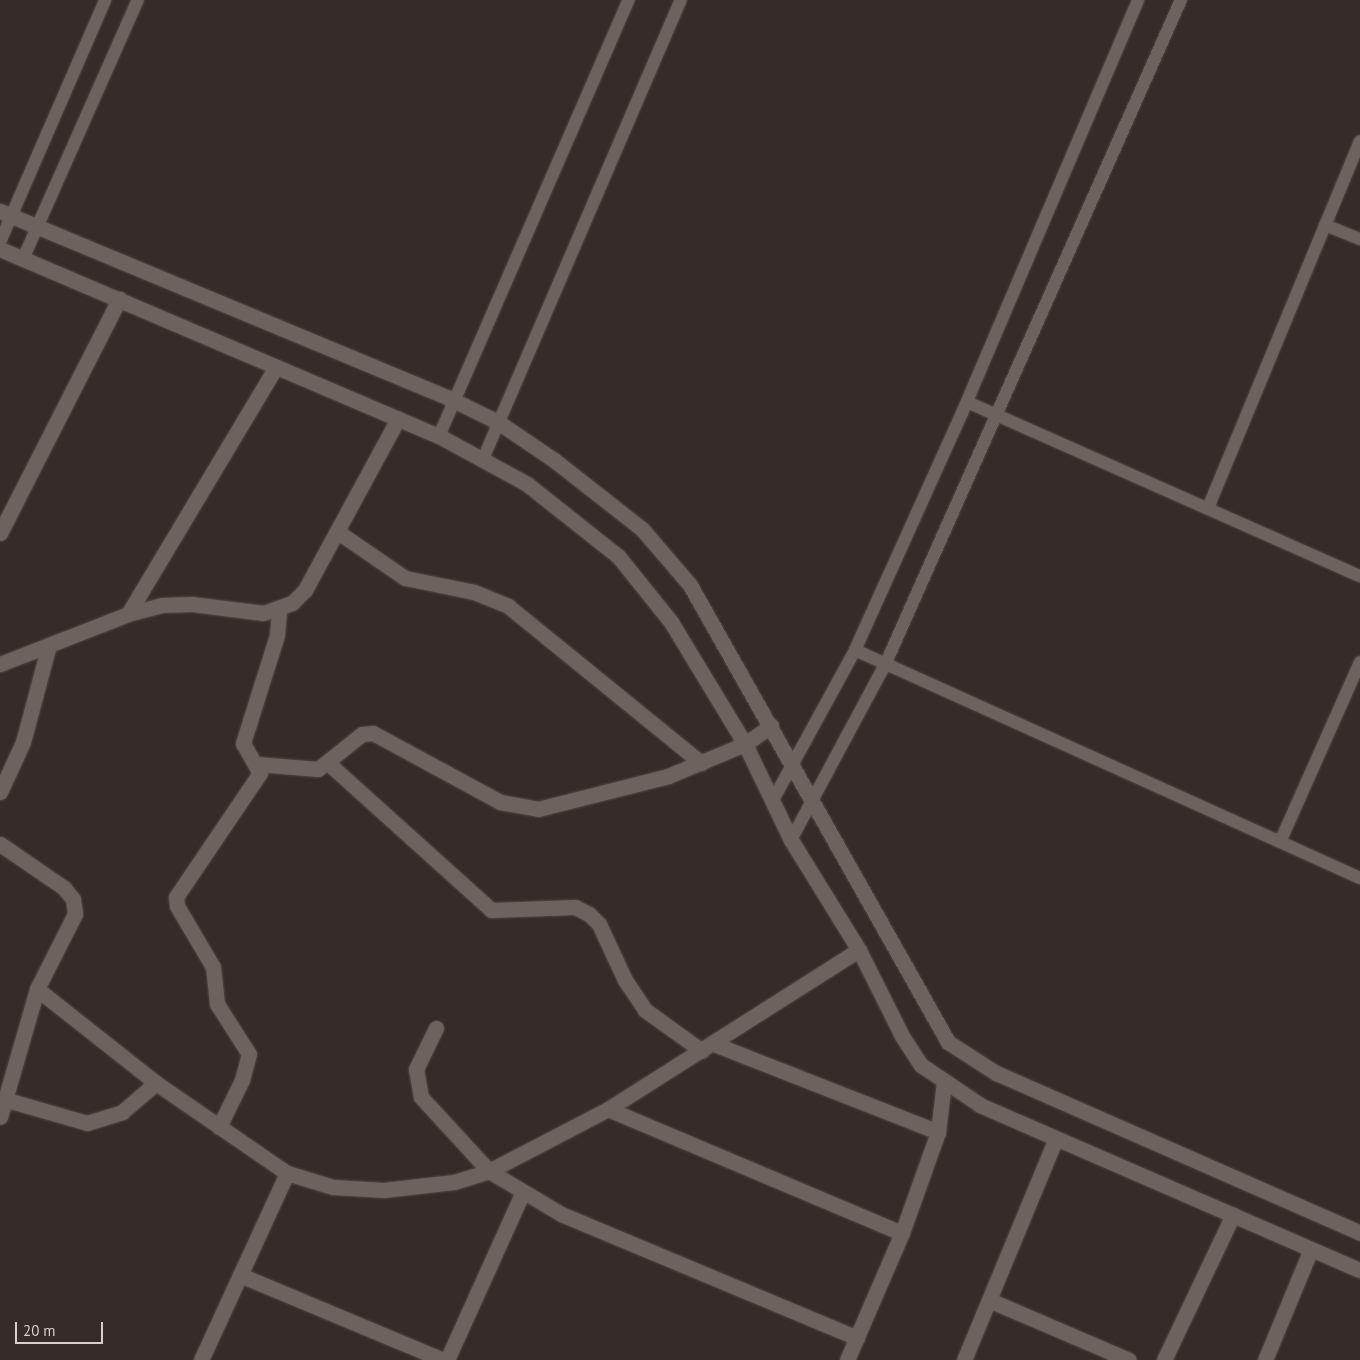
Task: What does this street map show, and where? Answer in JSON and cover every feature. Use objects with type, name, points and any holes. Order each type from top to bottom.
[{"type":"street","points":[[5,214],[453,400],[498,422],[548,456],[648,536],[708,614],[793,764],[812,802],[932,1019],[960,1053],[996,1073],[1360,1232]]},
{"type":"street","points":[[0,249],[440,436],[527,484],[618,556],[671,622],[745,744],[791,840],[859,950],[902,1036],[922,1065],[944,1082],[980,1105],[1360,1270]]},
{"type":"street","points":[[0,533],[119,299]]},
{"type":"street","points":[[128,614],[276,367]]},
{"type":"street","points":[[1,660],[49,645],[128,614],[162,605],[192,604],[263,612],[279,610],[306,590],[398,418]]},
{"type":"street","points":[[338,532],[405,578],[474,592],[508,606],[701,763]]},
{"type":"street","points":[[279,610],[277,635],[245,732],[246,751],[257,764],[306,770],[328,763],[362,734],[373,733],[500,802],[538,809],[668,776],[745,744],[771,726]]},
{"type":"street","points":[[0,792],[23,742],[49,645]]},
{"type":"street","points":[[328,763],[490,910],[575,907],[589,914],[599,924],[625,980],[645,1010],[708,1047],[938,1132]]},
{"type":"street","points":[[220,1127],[242,1080],[249,1054],[217,1004],[213,967],[177,906],[176,897],[256,781],[257,764]]},
{"type":"street","points":[[0,844],[64,888],[73,899],[75,914],[37,989],[7,1100],[0,1117]]},
{"type":"street","points":[[37,989],[156,1083],[287,1173],[310,1182],[357,1191],[422,1188],[489,1171],[608,1109],[859,950]]},
{"type":"street","points":[[436,1028],[416,1069],[421,1096],[489,1171],[522,1194],[561,1214],[857,1338]]},
{"type":"street","points":[[847,1360],[902,1233],[938,1132],[944,1082]]},
{"type":"street","points":[[7,1100],[87,1123],[122,1112],[156,1083]]},
{"type":"street","points":[[608,1109],[902,1233]]},
{"type":"street","points":[[964,1360],[1056,1138]]},
{"type":"street","points":[[201,1360],[287,1173]]},
{"type":"street","points":[[240,1274],[445,1360],[522,1194]]},
{"type":"street","points":[[1164,1360],[1233,1215]]},
{"type":"street","points":[[1265,1360],[1311,1249]]},
{"type":"street","points":[[989,1300],[1129,1360]]},
{"type":"lane","points":[[0,242],[5,214],[105,0]]},
{"type":"lane","points":[[23,260],[138,0]]},
{"type":"lane","points":[[440,436],[453,400],[629,0]]},
{"type":"lane","points":[[483,459],[681,0]]},
{"type":"lane","points":[[773,800],[855,650],[967,402],[1138,0]]},
{"type":"lane","points":[[791,840],[885,665],[999,415],[1181,0]]},
{"type":"lane","points":[[1208,508],[1360,141]]},
{"type":"lane","points":[[1325,224],[1360,240]]},
{"type":"lane","points":[[967,402],[1360,576]]},
{"type":"lane","points":[[855,650],[1360,878]]},
{"type":"lane","points":[[1280,842],[1360,662]]}]
